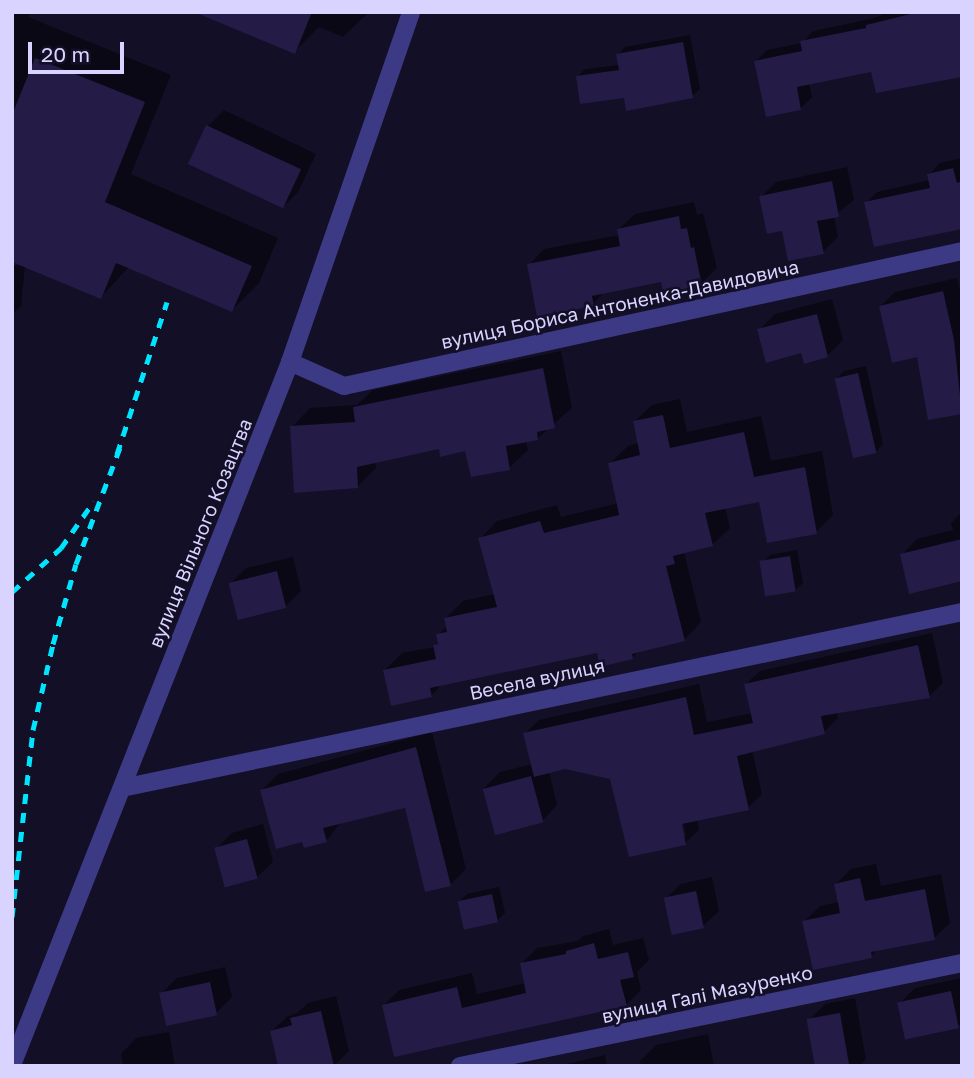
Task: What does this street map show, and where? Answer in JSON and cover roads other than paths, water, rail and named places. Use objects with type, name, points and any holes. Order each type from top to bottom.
[{"type":"street","name":"вулиця Вільного Козацтва","points":[[12,1065],[290,362],[410,12]]},
{"type":"street","name":"вулиця Бориса Антоненка-Давидовича","points":[[290,362],[344,386],[962,251]]},
{"type":"street","name":"Весела вулиця","points":[[122,788],[962,611]]},
{"type":"street","name":"вулиця Галі Мазуренко","points":[[460,1066],[962,963]]},
{"type":"railway","points":[[117,454],[167,302]]},
{"type":"railway","points":[[12,917],[33,730],[53,644],[76,564],[121,445]]},
{"type":"railway","points":[[12,592],[61,548],[94,501]]}]
